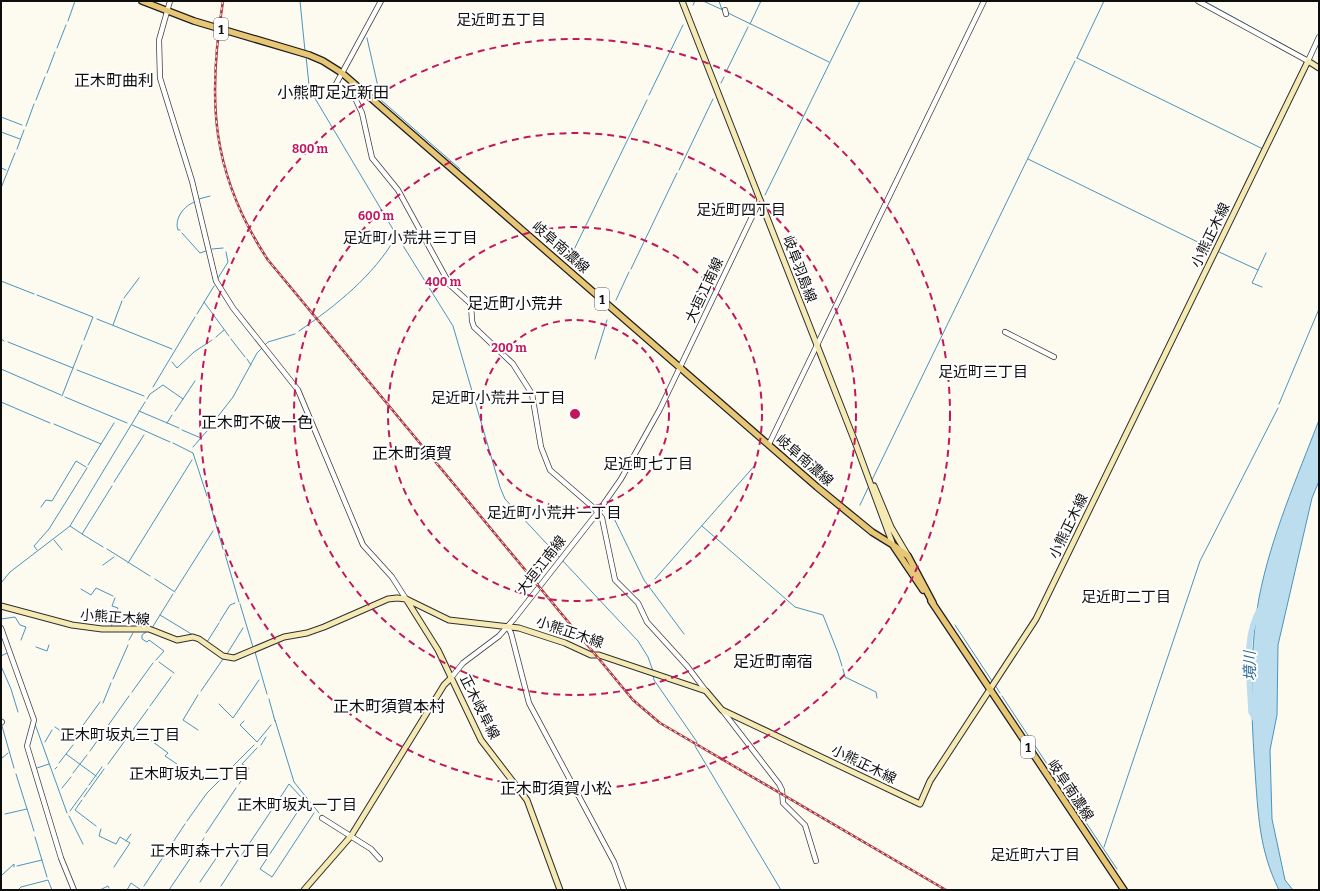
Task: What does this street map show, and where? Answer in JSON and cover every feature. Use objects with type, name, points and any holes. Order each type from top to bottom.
[{"type":"main road","name":"1","points":[[142,1],[166,11]]},
{"type":"main road","name":"岐阜羽島線","points":[[682,1],[869,478],[893,545]]},
{"type":"main road","name":"岐阜南濃線","points":[[166,11],[309,55],[323,61],[342,73],[872,532],[908,556],[933,603]]},
{"type":"main road","points":[[1308,61],[1319,68]]},
{"type":"main road","name":"小熊正木線","points":[[1,606],[72,625],[102,629],[149,630],[177,640],[193,637],[199,639],[224,656],[234,658],[284,637],[307,633],[324,627],[388,599],[406,599],[449,620],[507,626],[526,630],[590,655],[599,655],[706,691],[722,710],[920,804],[930,781],[1036,619],[1308,61]]},
{"type":"main road","name":"岐阜羽島線","points":[[869,478],[874,485],[891,526],[908,556]]},
{"type":"main road","name":"岐阜南濃線","points":[[893,545],[1124,890]]},
{"type":"main road","name":"正木岐阜線","points":[[406,599],[438,650],[481,740],[527,800],[560,890]]},
{"type":"main road","name":"大垣江南線","points":[[304,890],[351,836],[444,686],[451,678]]},
{"type":"street","points":[[170,1],[159,40],[160,78],[190,174],[216,281],[233,308],[298,390],[363,545],[392,577],[406,599]]},
{"type":"street","points":[[382,1],[335,86],[355,98],[362,113],[372,158],[398,190],[450,285],[470,303],[474,327],[513,364],[532,394],[541,447],[550,470],[598,512],[605,524],[615,580],[638,603],[647,622],[687,666],[706,691]]},
{"type":"street","points":[[769,444],[984,1]]},
{"type":"street","points":[[1198,1],[1308,61],[1319,37]]},
{"type":"street","name":"大垣江南線","points":[[451,678],[463,664],[493,640],[507,626],[598,512],[621,479],[641,445],[681,367],[760,200]]},
{"type":"street","points":[[1004,332],[1054,356]]},
{"type":"street","points":[[507,626],[511,633],[529,703],[614,862],[624,890]]},
{"type":"street","points":[[1,628],[34,720],[27,746],[62,858],[74,890]]},
{"type":"street","points":[[722,710],[779,784],[782,790],[782,803],[805,825],[816,861]]},
{"type":"street","points":[[322,818],[371,848],[380,859]]},
{"type":"water","points":[[1319,420],[1319,481],[1312,498],[1278,645],[1277,715],[1270,750],[1272,819],[1285,880],[1293,890],[1279,890],[1272,875],[1263,846],[1257,801],[1252,705],[1252,662],[1259,598],[1270,552],[1285,508]]},
{"type":"waterway","points":[[68,21],[75,1]]},
{"type":"waterway","points":[[300,1],[305,51]]},
{"type":"waterway","points":[[693,5],[695,1]]},
{"type":"waterway","points":[[703,1],[723,10]]},
{"type":"waterway","points":[[719,1],[722,10]]},
{"type":"waterway","points":[[750,24],[761,1]]},
{"type":"waterway","points":[[765,195],[860,1]]},
{"type":"waterway","points":[[1077,58],[1104,1]]},
{"type":"waterway","points":[[1204,1],[1306,57]]},
{"type":"waterway","points":[[728,13],[829,62]]},
{"type":"waterway","points":[[57,48],[66,25]]},
{"type":"waterway","points":[[649,95],[683,25]]},
{"type":"waterway","points":[[726,72],[748,27]]},
{"type":"waterway","points":[[367,38],[381,100],[460,169]]},
{"type":"waterway","points":[[47,73],[55,52]]},
{"type":"waterway","points":[[306,56],[309,85],[313,95],[397,236],[453,326],[500,487],[505,499],[560,558]]},
{"type":"waterway","points":[[1077,58],[1263,149]]},
{"type":"waterway","points":[[872,480],[1075,61]]},
{"type":"waterway","points":[[36,100],[45,77]]},
{"type":"waterway","points":[[721,83],[724,77]]},
{"type":"waterway","points":[[679,170],[713,99]]},
{"type":"waterway","points":[[568,262],[647,100]]},
{"type":"waterway","points":[[26,126],[34,104]]},
{"type":"waterway","points":[[1,117],[22,125]]},
{"type":"waterway","points":[[17,149],[24,130]]},
{"type":"waterway","points":[[1,132],[20,139]]},
{"type":"waterway","points":[[1,188],[15,153]]},
{"type":"waterway","points":[[1028,159],[1214,250]]},
{"type":"waterway","points":[[1,168],[6,170]]},
{"type":"waterway","points":[[631,269],[677,173]]},
{"type":"waterway","points":[[199,199],[210,196]]},
{"type":"waterway","points":[[180,230],[178,230],[177,221],[181,213],[187,206],[195,202]]},
{"type":"waterway","points":[[182,233],[200,253],[206,251]]},
{"type":"waterway","points":[[299,331],[327,311],[353,289],[387,251],[396,237]]},
{"type":"waterway","points":[[212,249],[223,248]]},
{"type":"waterway","points":[[1217,251],[1258,270]]},
{"type":"waterway","points":[[218,278],[228,262],[226,252]]},
{"type":"waterway","points":[[1262,287],[1252,283],[1266,253]]},
{"type":"waterway","points":[[616,300],[629,272]]},
{"type":"waterway","points":[[124,298],[139,278]]},
{"type":"waterway","points":[[1,281],[34,294]]},
{"type":"waterway","points":[[197,314],[214,286]]},
{"type":"waterway","points":[[37,295],[93,317],[84,340]]},
{"type":"waterway","points":[[113,325],[122,301]]},
{"type":"waterway","points":[[204,302],[229,336]]},
{"type":"waterway","points":[[1279,404],[1319,309]]},
{"type":"waterway","points":[[153,387],[195,317]]},
{"type":"waterway","points":[[97,319],[172,349]]},
{"type":"waterway","points":[[595,359],[607,320]]},
{"type":"waterway","points":[[216,337],[224,330]]},
{"type":"waterway","points":[[265,345],[268,342],[295,334]]},
{"type":"waterway","points":[[231,339],[245,357]]},
{"type":"waterway","points":[[172,362],[177,368],[194,352],[212,340]]},
{"type":"waterway","points":[[8,342],[73,368]]},
{"type":"waterway","points":[[62,396],[82,345]]},
{"type":"waterway","points":[[209,428],[233,397],[257,353],[262,348]]},
{"type":"waterway","points":[[247,359],[251,365]]},
{"type":"waterway","points":[[1,369],[61,395]]},
{"type":"waterway","points":[[77,370],[144,396]]},
{"type":"waterway","points":[[175,411],[195,381]]},
{"type":"waterway","points":[[147,399],[150,394],[163,385],[183,399]]},
{"type":"waterway","points":[[65,397],[127,423]]},
{"type":"waterway","points":[[1,402],[50,423]]},
{"type":"waterway","points":[[70,526],[145,402]]},
{"type":"waterway","points":[[1104,847],[1200,561],[1278,408]]},
{"type":"waterway","points":[[139,411],[179,428]]},
{"type":"waterway","points":[[167,423],[172,415]]},
{"type":"waterway","points":[[88,465],[114,423]]},
{"type":"waterway","points":[[54,424],[101,444]]},
{"type":"waterway","points":[[132,425],[170,442]]},
{"type":"waterway","points":[[182,430],[201,438]]},
{"type":"waterway","points":[[193,447],[207,431]]},
{"type":"waterway","points":[[114,482],[144,435]]},
{"type":"waterway","points":[[173,443],[193,453],[207,496]]},
{"type":"waterway","points":[[128,563],[192,460]]},
{"type":"waterway","points":[[41,507],[46,500],[52,501],[76,461],[86,467]]},
{"type":"waterway","points":[[655,579],[756,464]]},
{"type":"waterway","points":[[37,550],[34,546],[49,529],[87,468]]},
{"type":"waterway","points":[[103,547],[82,534],[112,486]]},
{"type":"waterway","points":[[860,505],[869,486]]},
{"type":"waterway","points":[[209,500],[223,549]]},
{"type":"waterway","points":[[608,506],[644,580],[684,634]]},
{"type":"waterway","points":[[1,583],[10,572],[70,526],[82,534]]},
{"type":"waterway","points":[[702,526],[795,607],[823,615],[842,666]]},
{"type":"waterway","points":[[175,591],[213,531]]},
{"type":"waterway","points":[[54,540],[62,550]]},
{"type":"waterway","points":[[107,549],[150,576]]},
{"type":"waterway","points":[[225,554],[239,602]]},
{"type":"waterway","points":[[103,565],[114,557]]},
{"type":"waterway","points":[[562,560],[638,641],[648,657],[653,671]]},
{"type":"waterway","points":[[155,579],[175,592]]},
{"type":"waterway","points":[[81,589],[91,595],[96,588],[113,596]]},
{"type":"waterway","points":[[152,628],[173,594]]},
{"type":"waterway","points":[[111,627],[118,608],[112,606],[115,598]]},
{"type":"waterway","points":[[220,621],[230,605],[235,603]]},
{"type":"waterway","points":[[240,604],[253,647]]},
{"type":"waterway","name":"境川","points":[[1256,721],[1251,712],[1248,658],[1251,631],[1255,618],[1261,607]]},
{"type":"waterway","points":[[1018,641],[1036,614]]},
{"type":"waterway","points":[[160,615],[193,635]]},
{"type":"waterway","points":[[1,619],[15,617],[20,625],[26,627],[21,640]]},
{"type":"waterway","points":[[207,642],[219,623]]},
{"type":"waterway","points":[[955,625],[992,681],[994,678]]},
{"type":"waterway","points":[[227,654],[243,628]]},
{"type":"waterway","points":[[146,632],[142,635],[142,639],[147,642],[149,640],[164,651],[156,660]]},
{"type":"waterway","points":[[129,640],[133,633]]},
{"type":"waterway","points":[[36,647],[47,651],[49,645]]},
{"type":"waterway","points":[[113,679],[128,645]]},
{"type":"waterway","points":[[255,652],[267,694]]},
{"type":"waterway","points":[[1,656],[7,653]]},
{"type":"waterway","points":[[201,691],[223,659]]},
{"type":"waterway","points":[[159,662],[174,673]]},
{"type":"waterway","points":[[132,692],[153,663]]},
{"type":"waterway","points":[[1,666],[11,689],[18,712]]},
{"type":"waterway","points":[[843,669],[845,677],[876,692],[877,698]]},
{"type":"waterway","points":[[653,675],[654,680],[697,742],[695,746],[781,890]]},
{"type":"waterway","points":[[150,706],[171,677]]},
{"type":"waterway","points":[[219,704],[233,718],[259,680]]},
{"type":"waterway","points":[[103,703],[111,683]]},
{"type":"waterway","points":[[995,685],[1000,693]]},
{"type":"waterway","points":[[198,695],[183,720],[198,730]]},
{"type":"waterway","points":[[90,751],[129,696]]},
{"type":"waterway","points":[[1002,696],[1051,770]]},
{"type":"waterway","points":[[269,699],[275,721]]},
{"type":"waterway","points":[[55,727],[73,739],[100,702]]},
{"type":"waterway","points":[[108,764],[148,709]]},
{"type":"waterway","points":[[275,720],[294,782],[319,813]]},
{"type":"waterway","points":[[244,721],[240,725],[257,742],[271,725]]},
{"type":"waterway","points":[[35,724],[67,813]]},
{"type":"waterway","points":[[2,726],[14,768]]},
{"type":"waterway","points":[[135,729],[144,735]]},
{"type":"waterway","points":[[45,742],[52,730]]},
{"type":"waterway","points":[[261,745],[266,737]]},
{"type":"waterway","points":[[149,739],[168,753],[165,756],[177,764]]},
{"type":"waterway","points":[[73,745],[66,754],[96,776]]},
{"type":"waterway","points":[[225,774],[254,745]]},
{"type":"waterway","points":[[239,784],[249,768],[242,764],[257,748]]},
{"type":"waterway","points":[[1,759],[8,753]]},
{"type":"waterway","points":[[59,763],[66,754]]},
{"type":"waterway","points":[[73,773],[87,755]]},
{"type":"waterway","points":[[37,768],[49,764]]},
{"type":"waterway","points":[[89,785],[102,767]]},
{"type":"waterway","points":[[84,797],[104,769]]},
{"type":"waterway","points":[[1053,773],[1117,869]]},
{"type":"waterway","points":[[16,774],[34,831]]},
{"type":"waterway","points":[[62,788],[71,777]]},
{"type":"waterway","points":[[187,821],[207,793],[222,778]]},
{"type":"waterway","points":[[274,807],[289,784],[302,798]]},
{"type":"waterway","points":[[70,811],[87,788]]},
{"type":"waterway","points":[[206,833],[236,788]]},
{"type":"waterway","points":[[82,800],[75,810],[96,826]]},
{"type":"waterway","points":[[304,802],[260,869],[272,877],[314,813]]},
{"type":"waterway","points":[[5,814],[27,809]]},
{"type":"waterway","points":[[241,856],[271,811]]},
{"type":"waterway","points":[[69,816],[83,844]]},
{"type":"waterway","points":[[144,886],[185,824]]},
{"type":"waterway","points":[[101,829],[99,836],[116,844],[120,837],[130,843],[114,867]]},
{"type":"waterway","points":[[126,841],[131,834]]},
{"type":"waterway","points":[[35,837],[47,877]]},
{"type":"waterway","points":[[169,890],[204,838]]},
{"type":"waterway","points":[[200,882],[217,857]]},
{"type":"waterway","points":[[17,866],[42,860]]},
{"type":"waterway","points":[[221,886],[238,860]]},
{"type":"waterway","points":[[2,875],[14,864],[14,867]]},
{"type":"waterway","points":[[18,890],[21,887],[48,880],[52,890]]},
{"type":"waterway","points":[[127,890],[131,883],[141,890]]},
{"type":"waterway","points":[[100,890],[108,886],[109,888]]},
{"type":"railway","points":[[223,1],[215,71],[215,104],[218,135],[224,166],[235,197],[249,228],[268,260],[633,700],[660,723],[946,890]]},
{"type":"district","name":"足近町五丁目","points":[[501,20]]},
{"type":"district","name":"正木町曲利","points":[[114,80]]},
{"type":"district","name":"小熊町足近新田","points":[[333,92]]},
{"type":"district","name":"足近町四丁目","points":[[741,210]]},
{"type":"district","name":"足近町小荒井三丁目","points":[[410,238]]},
{"type":"district","name":"足近町小荒井","points":[[515,303]]},
{"type":"district","name":"足近町三丁目","points":[[983,372]]},
{"type":"district","name":"足近町小荒井二丁目","points":[[498,398]]},
{"type":"district","name":"正木町不破一色","points":[[257,422]]},
{"type":"district","name":"正木町須賀","points":[[412,453]]},
{"type":"district","name":"足近町七丁目","points":[[648,464]]},
{"type":"district","name":"足近町小荒井一丁目","points":[[554,513]]},
{"type":"district","name":"足近町二丁目","points":[[1126,597]]},
{"type":"district","name":"足近町南宿","points":[[773,661]]},
{"type":"district","name":"正木町須賀本村","points":[[389,706]]},
{"type":"district","name":"正木町坂丸三丁目","points":[[120,735]]},
{"type":"district","name":"正木町坂丸二丁目","points":[[189,774]]},
{"type":"district","name":"正木町須賀小松","points":[[556,788]]},
{"type":"district","name":"正木町坂丸一丁目","points":[[297,805]]},
{"type":"district","name":"正木町森十六丁目","points":[[210,851]]},
{"type":"district","name":"足近町六丁目","points":[[1035,855]]}]
